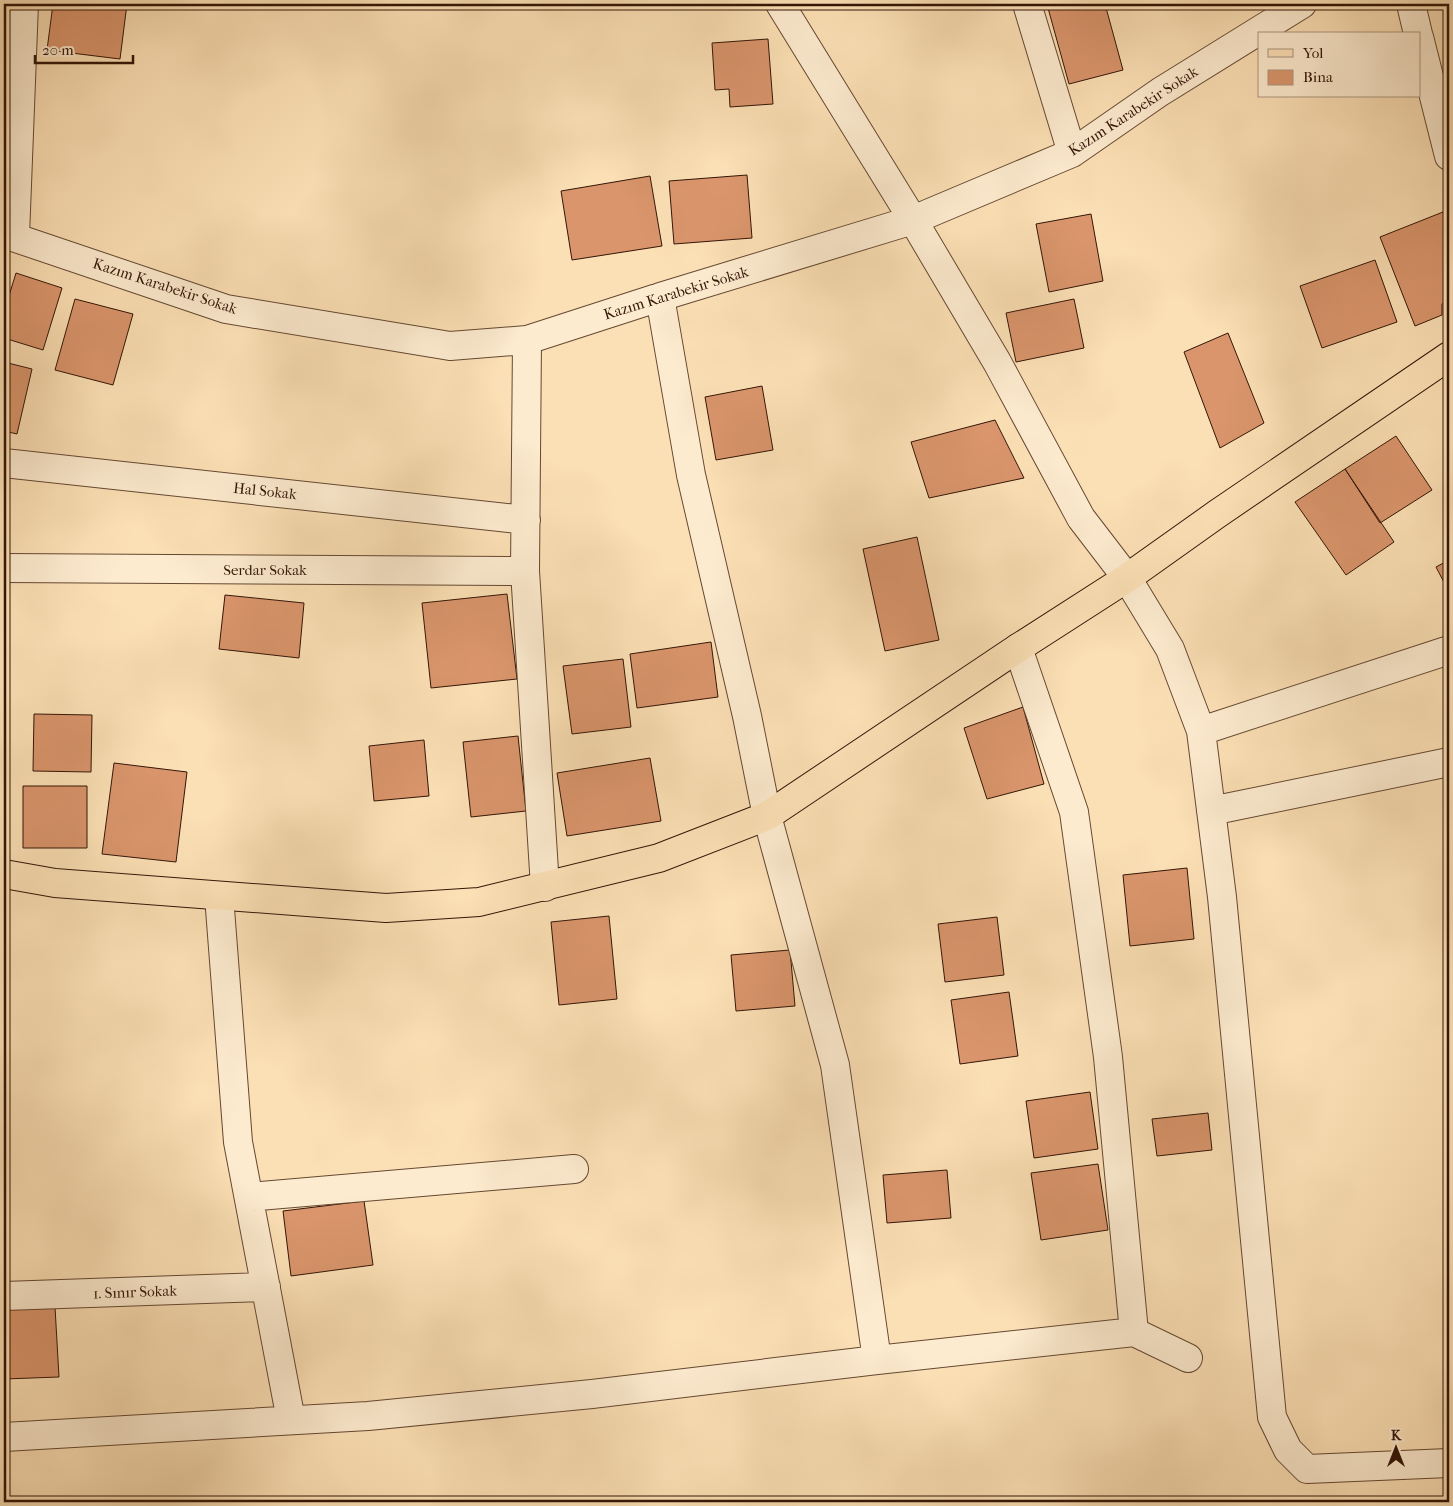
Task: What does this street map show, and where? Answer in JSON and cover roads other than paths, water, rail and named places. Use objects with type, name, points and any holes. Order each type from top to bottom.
[{"type":"main road","points":[[4,874],[55,883],[386,908],[479,902],[659,858],[767,816],[1126,578],[1449,356]]},
{"type":"street","points":[[9,235],[24,4]]},
{"type":"street","points":[[780,4],[913,220],[997,362],[1081,518],[1126,578],[1170,649],[1201,731],[1222,897],[1272,1417],[1288,1450],[1307,1469],[1449,1463]]},
{"type":"street","points":[[1027,4],[1072,154]]},
{"type":"street","name":"Kazım Karabekir Sokak","points":[[9,235],[226,309],[450,346],[527,340],[660,297],[913,220],[1072,154],[1160,92],[1302,4]]},
{"type":"street","points":[[1411,4],[1418,32]]},
{"type":"street","points":[[1420,39],[1449,156]]},
{"type":"street","points":[[660,297],[692,475],[747,716],[767,816],[835,1065],[877,1360]]},
{"type":"street","points":[[527,340],[525,572],[545,887]]},
{"type":"street","name":"Hal Sokak","points":[[4,463],[526,520]]},
{"type":"street","name":"Serdar Sokak","points":[[4,568],[525,572]]},
{"type":"street","points":[[1018,648],[1074,812],[1108,1057],[1134,1332]]},
{"type":"street","points":[[1201,731],[1449,650]]},
{"type":"street","points":[[1211,811],[1449,762]]},
{"type":"street","points":[[219,896],[238,1142],[291,1420]]},
{"type":"street","points":[[248,1197],[574,1169]]},
{"type":"street","name":"1. Sınır Sokak","points":[[4,1296],[266,1287]]},
{"type":"street","points":[[4,1436],[368,1416],[592,1394],[1134,1332],[1188,1358]]}]
